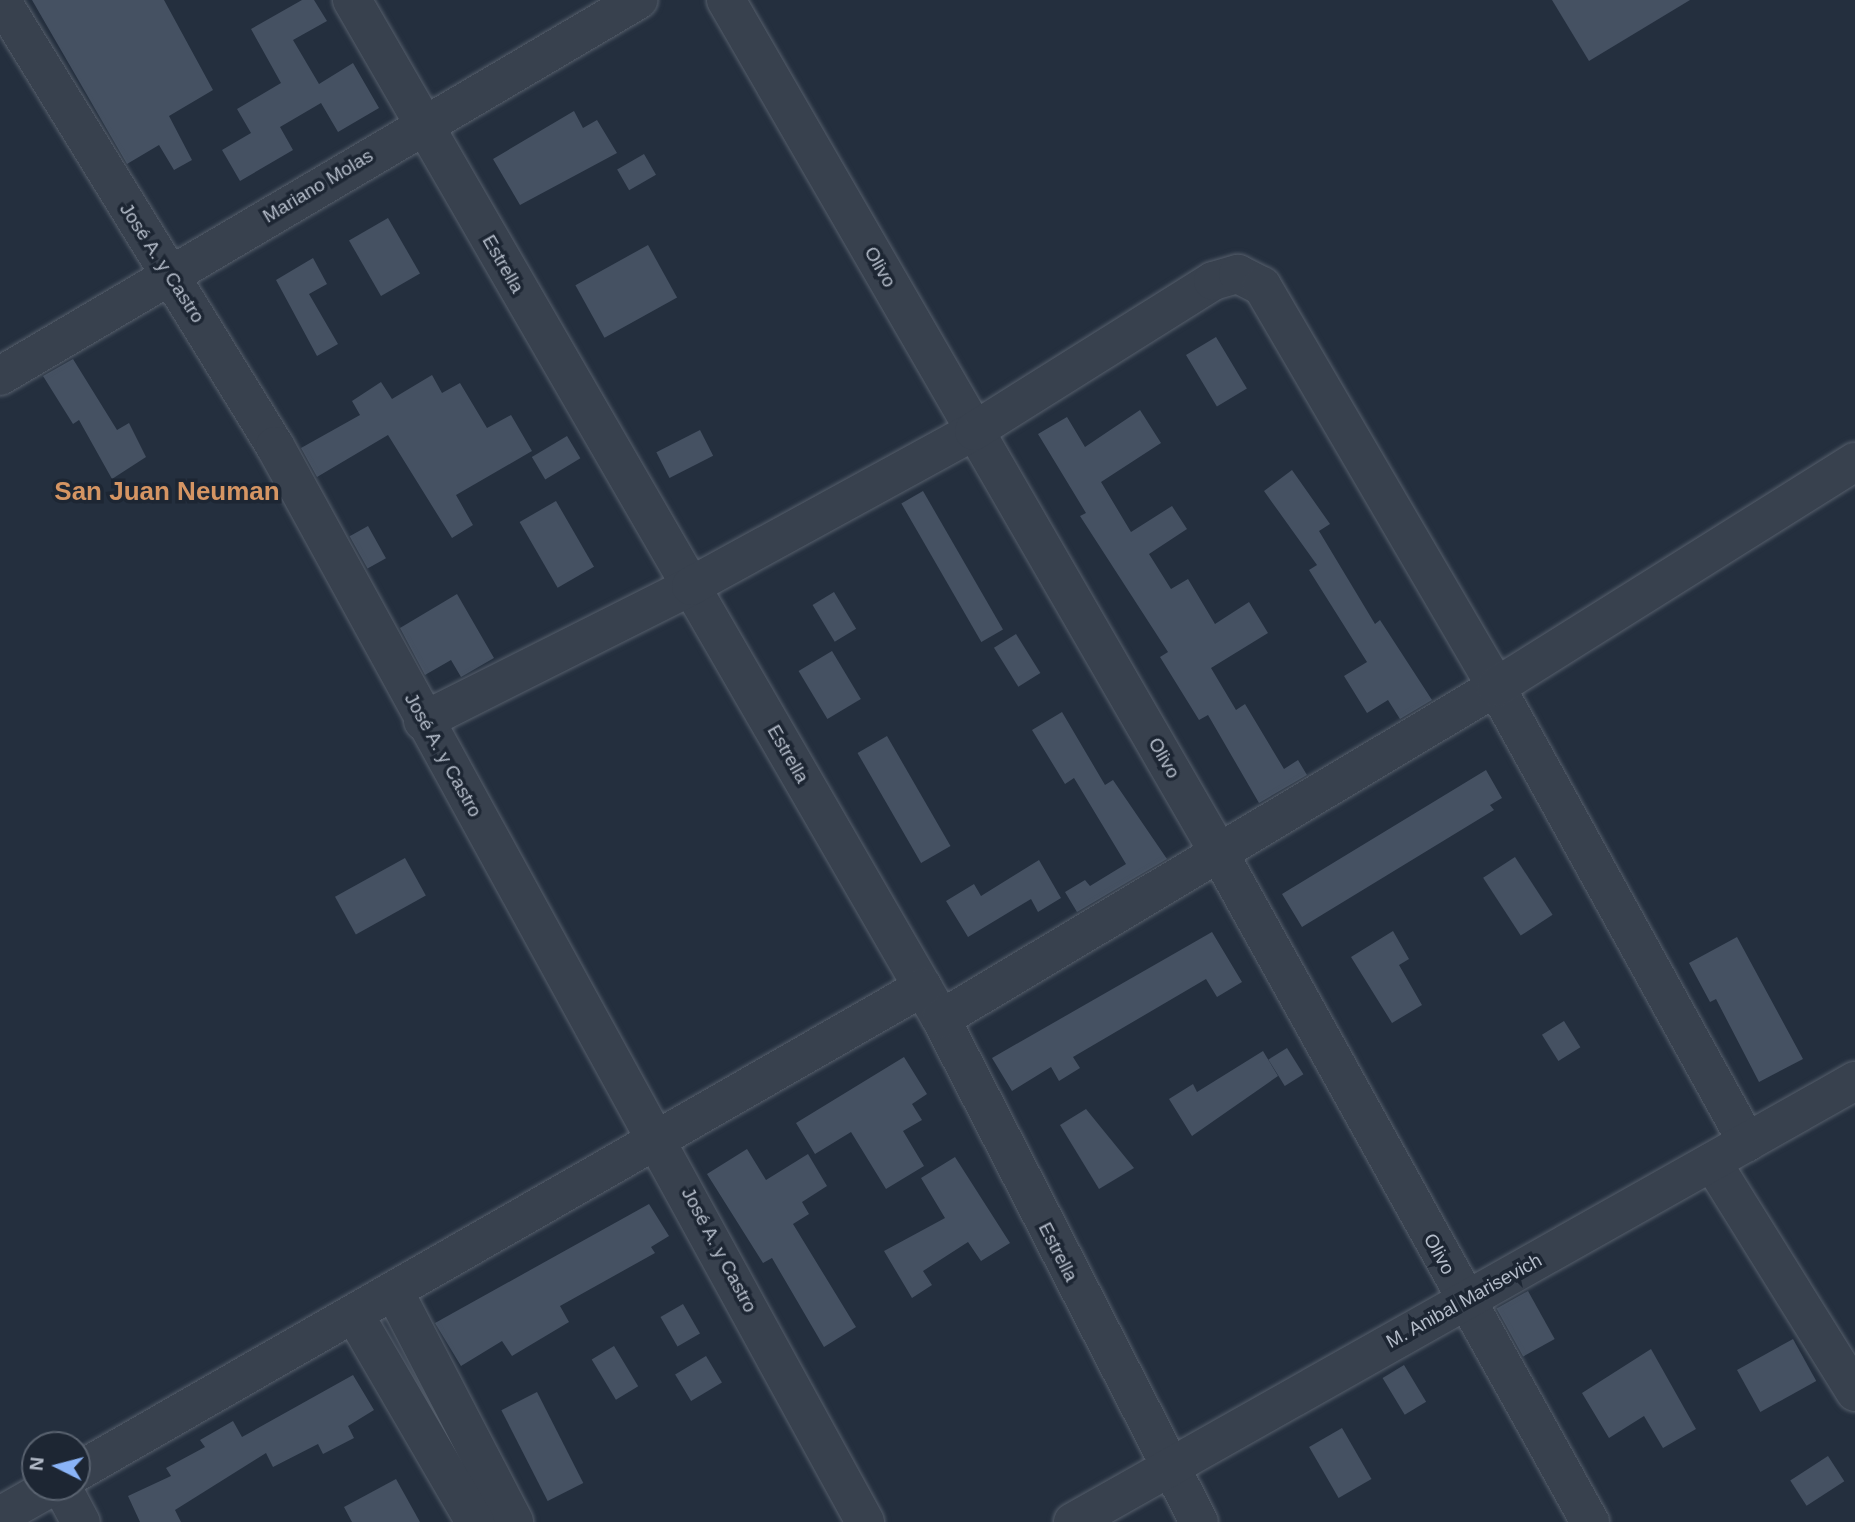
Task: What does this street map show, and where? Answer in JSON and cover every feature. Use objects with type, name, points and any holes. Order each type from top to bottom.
[{"type":"street","name":"José A. y Castro","points":[[1,0],[167,277],[232,370],[423,721],[658,1138],[864,1522]]},
{"type":"street","name":"Estrella","points":[[352,0],[941,1019],[1167,1471],[1199,1522]]},
{"type":"street","name":"Mariano Molas","points":[[0,376],[422,124],[638,0]]},
{"type":"street","name":"Olivo","points":[[726,0],[1220,855],[1464,1300],[1590,1522]]},
{"type":"street","points":[[423,721],[691,586],[974,431],[1213,281],[1238,274],[1262,286],[1496,687],[1747,1142]]},
{"type":"street","points":[[941,1019],[1220,855],[1855,463]]},
{"type":"street","points":[[91,1464],[395,1293],[658,1138],[923,987]]},
{"type":"street","name":"M. Anibal Marisevich","points":[[1073,1522],[1855,1081]]},
{"type":"street","points":[[1713,1162],[1853,1383]]},
{"type":"street","points":[[395,1293],[514,1522]]},
{"type":"street","points":[[354,1314],[475,1522]]},
{"type":"street","points":[[0,1516],[26,1501]]},
{"type":"street","points":[[70,1501],[81,1522]]},
{"type":"building","points":[[32,0],[164,0],[213,90],[169,116],[192,160],[174,170],[159,145],[127,164]]},
{"type":"building","points":[[302,0],[314,0],[327,21],[293,40],[319,84],[353,63],[379,108],[338,132],[321,103],[280,127],[293,150],[240,181],[222,150],[251,133],[237,109],[281,83],[251,29]]},
{"type":"building","points":[[1552,0],[1690,0],[1589,61]]},
{"type":"building","points":[[574,111],[583,128],[597,120],[617,153],[520,205],[493,159]]},
{"type":"building","points":[[644,154],[656,175],[629,190],[617,170]]},
{"type":"building","points":[[388,218],[420,273],[381,296],[349,241]]},
{"type":"building","points":[[648,245],[677,297],[604,338],[575,285]]},
{"type":"building","points":[[313,258],[327,284],[309,294],[338,344],[317,356],[276,280]]},
{"type":"building","points":[[1216,337],[1247,388],[1217,406],[1186,355]]},
{"type":"building","points":[[73,359],[117,430],[129,423],[146,457],[112,479],[79,420],[73,424],[43,376]]},
{"type":"building","points":[[432,375],[442,393],[460,383],[487,428],[511,415],[532,451],[456,495],[473,525],[452,538],[388,435],[317,477],[301,448],[360,415],[352,401],[381,382],[392,399]]},
{"type":"building","points":[[1140,410],[1161,443],[1101,482],[1131,532],[1172,506],[1187,529],[1149,554],[1171,589],[1188,579],[1215,624],[1249,602],[1268,633],[1211,668],[1236,710],[1245,704],[1284,769],[1298,760],[1307,775],[1259,803],[1208,715],[1199,720],[1160,657],[1168,652],[1080,516],[1086,513],[1038,434],[1067,417],[1085,447]]},
{"type":"building","points":[[700,430],[713,456],[670,478],[656,452]]},
{"type":"building","points":[[567,436],[580,458],[545,479],[532,457]]},
{"type":"building","points":[[1292,470],[1330,524],[1319,531],[1375,624],[1380,620],[1432,700],[1400,719],[1388,700],[1367,713],[1344,676],[1367,662],[1309,570],[1317,565],[1264,491]]},
{"type":"building","points":[[923,491],[1003,630],[981,642],[901,504]]},
{"type":"building","points":[[556,501],[594,567],[558,588],[520,522]]},
{"type":"building","points":[[368,526],[386,558],[368,569],[350,536]]},
{"type":"building","points":[[834,592],[856,629],[835,642],[813,605]]},
{"type":"building","points":[[457,594],[494,658],[461,677],[451,660],[425,675],[400,628]]},
{"type":"building","points":[[1016,634],[1040,673],[1018,687],[994,648]]},
{"type":"building","points":[[832,651],[861,699],[827,719],[799,671]]},
{"type":"building","points":[[1062,712],[1105,785],[1113,780],[1167,859],[1077,912],[1065,892],[1085,880],[1090,886],[1126,864],[1074,778],[1065,784],[1032,730]]},
{"type":"building","points":[[887,736],[950,846],[921,863],[858,753]]},
{"type":"building","points":[[1486,770],[1502,798],[1490,805],[1494,810],[1302,927],[1282,894]]},
{"type":"building","points":[[1515,857],[1553,915],[1521,936],[1483,878]]},
{"type":"building","points":[[405,858],[426,896],[356,934],[335,897]]},
{"type":"building","points":[[1039,860],[1061,898],[1038,912],[1031,899],[968,937],[946,901],[974,884],[981,896]]},
{"type":"building","points":[[1393,931],[1409,959],[1399,965],[1422,1005],[1392,1023],[1351,957]]},
{"type":"building","points":[[1212,932],[1242,982],[1217,997],[1206,979],[1073,1057],[1080,1068],[1059,1081],[1051,1067],[1012,1091],[992,1058]]},
{"type":"building","points":[[1737,937],[1803,1059],[1759,1082],[1716,999],[1710,1002],[1689,963]]},
{"type":"building","points":[[1564,1021],[1580,1047],[1558,1061],[1542,1035]]},
{"type":"building","points":[[1287,1048],[1303,1074],[1285,1086],[1268,1060]]},
{"type":"building","points":[[1263,1051],[1278,1076],[1192,1136],[1169,1099],[1193,1084],[1197,1092]]},
{"type":"building","points":[[904,1057],[927,1094],[912,1104],[922,1120],[903,1131],[924,1166],[886,1189],[851,1132],[815,1154],[796,1123]]},
{"type":"building","points":[[1086,1109],[1134,1168],[1099,1189],[1060,1125]]},
{"type":"building","points":[[747,1149],[766,1180],[808,1154],[827,1186],[802,1202],[809,1214],[793,1224],[856,1327],[824,1347],[772,1258],[763,1263],[707,1174]]},
{"type":"building","points":[[955,1157],[1010,1243],[981,1261],[968,1242],[923,1271],[932,1285],[912,1298],[884,1251],[945,1218],[921,1178]]},
{"type":"building","points":[[649,1204],[669,1236],[651,1247],[655,1253],[560,1306],[569,1322],[512,1356],[502,1341],[461,1366],[435,1323]]},
{"type":"building","points":[[1528,1291],[1555,1339],[1523,1357],[1497,1308]]},
{"type":"building","points":[[683,1304],[700,1333],[677,1346],[660,1317]]},
{"type":"building","points":[[1793,1339],[1816,1381],[1760,1412],[1737,1370]]},
{"type":"building","points":[[614,1346],[638,1386],[616,1400],[592,1359]]},
{"type":"building","points":[[1651,1349],[1696,1429],[1663,1448],[1644,1416],[1609,1438],[1582,1393]]},
{"type":"building","points":[[706,1356],[722,1383],[691,1401],[675,1375]]},
{"type":"building","points":[[1404,1365],[1426,1402],[1405,1415],[1383,1378]]},
{"type":"building","points":[[353,1375],[374,1410],[348,1426],[354,1438],[323,1454],[318,1444],[273,1467],[266,1453],[175,1510],[181,1522],[140,1522],[128,1496],[171,1476],[166,1468],[205,1447],[200,1440],[233,1421],[242,1437]]},
{"type":"building","points":[[537,1392],[583,1483],[548,1501],[501,1410]]},
{"type":"building","points":[[1342,1428],[1372,1479],[1339,1498],[1309,1447]]},
{"type":"building","points":[[1828,1456],[1844,1481],[1807,1506],[1790,1481]]},
{"type":"building","points":[[396,1479],[420,1522],[352,1522],[344,1507]]},
{"type":"district","name":"San Juan Neuman","points":[[167,492]]}]
